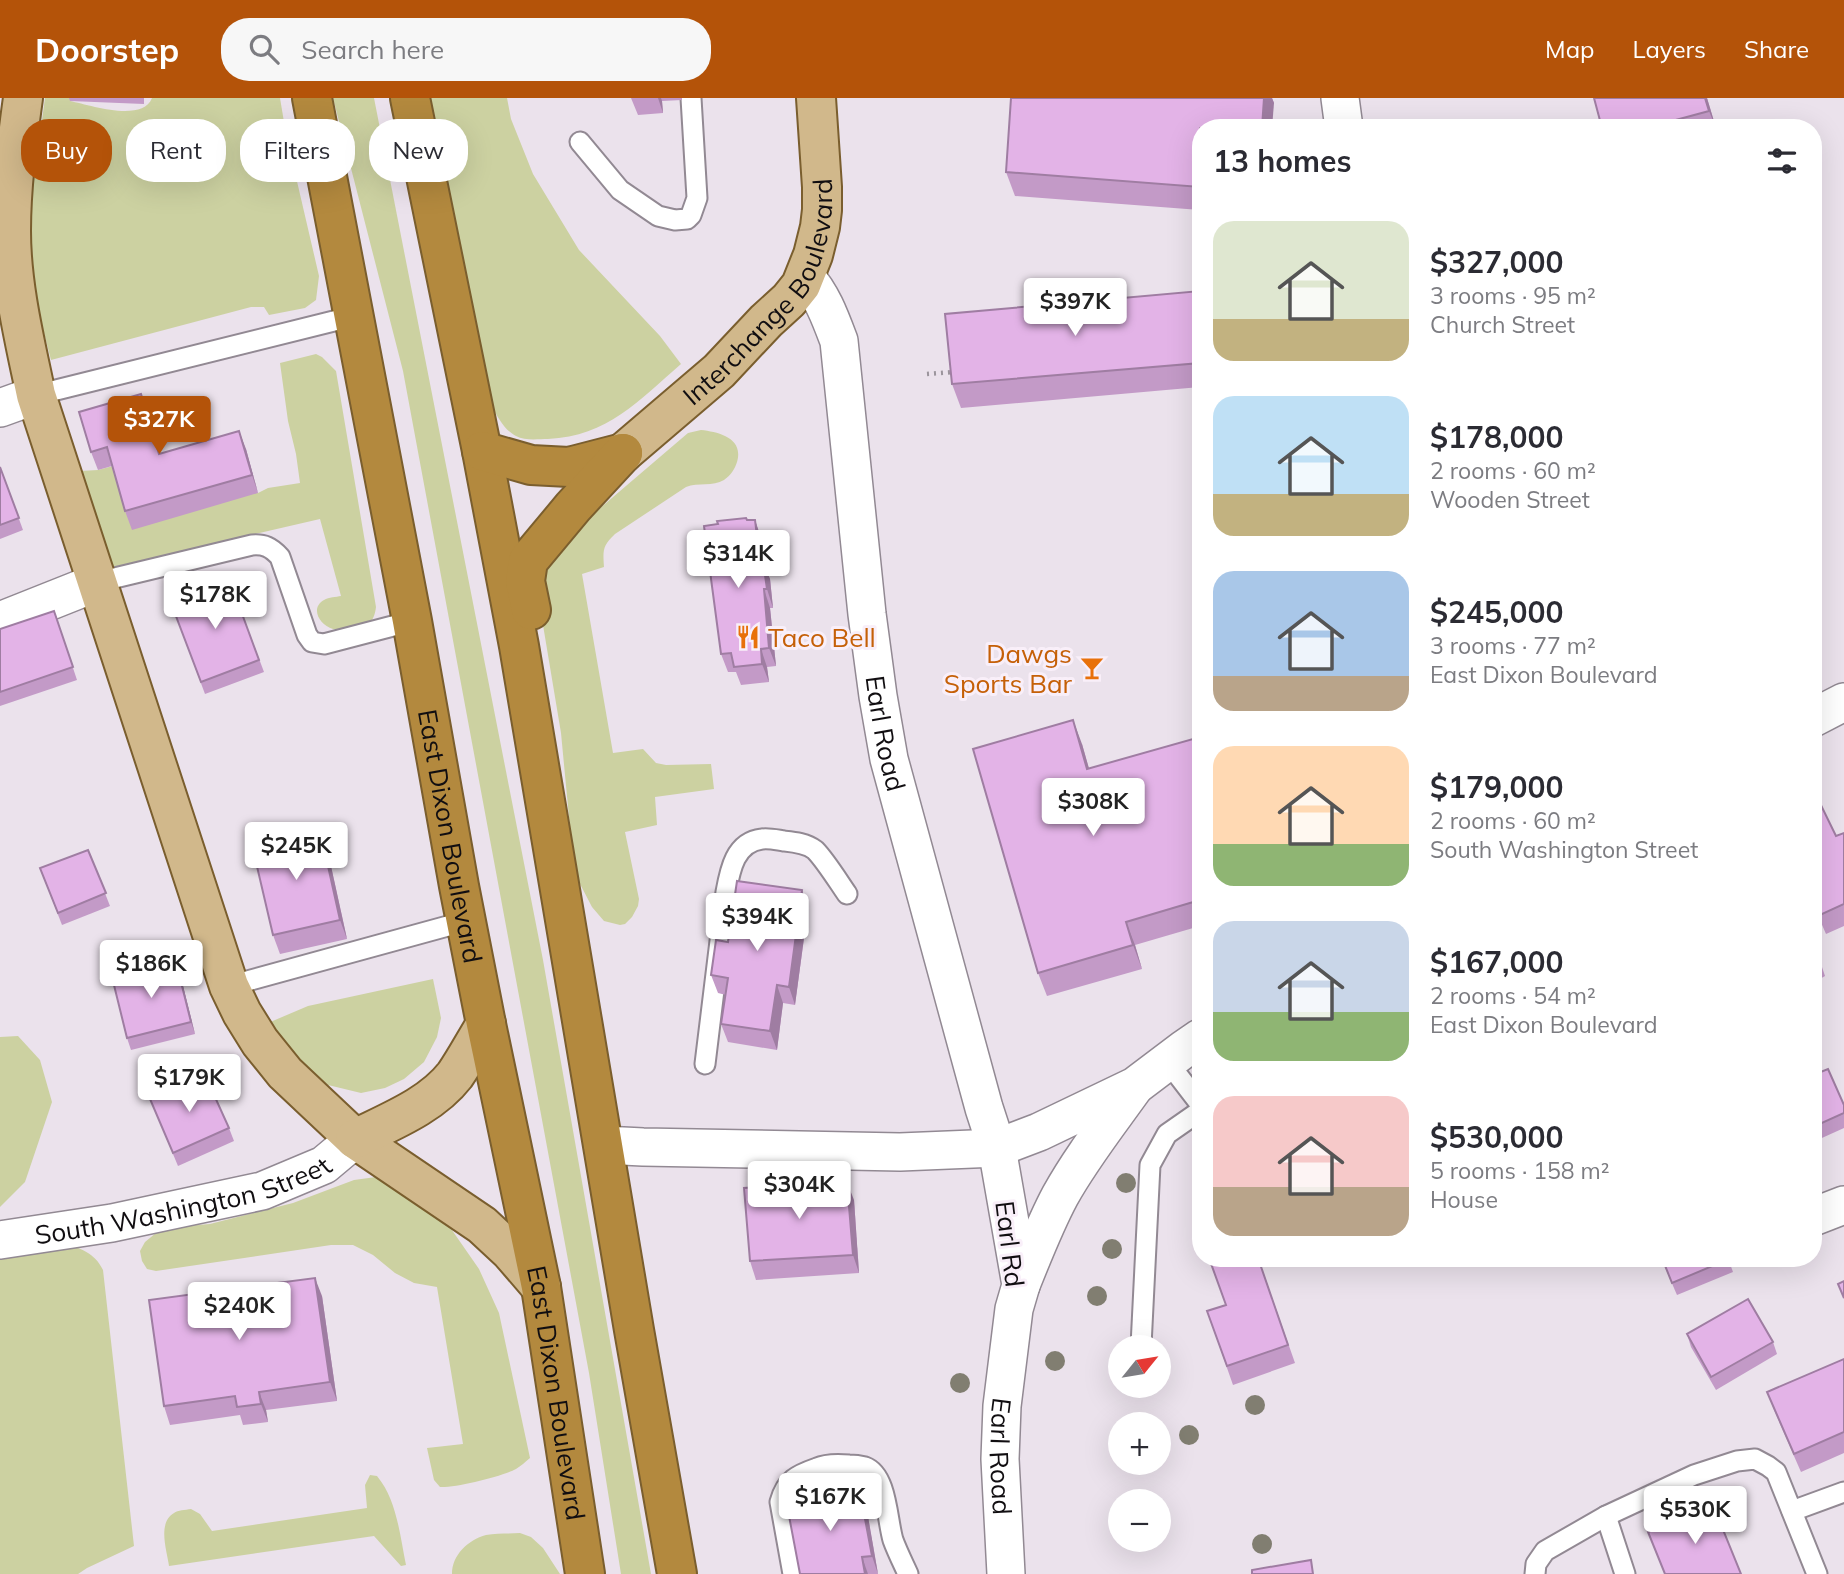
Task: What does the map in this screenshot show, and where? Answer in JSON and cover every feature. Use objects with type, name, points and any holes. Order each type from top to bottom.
[{"type":"highway","name":"East Dixon Boulevard","points":[[312,98],[466,921],[541,1287],[585,1574]]},
{"type":"highway","points":[[411,98],[519,646],[677,1574]]},
{"type":"highway","points":[[482,451],[531,465],[569,467],[623,453]]},
{"type":"highway","points":[[519,646],[530,635],[532,624],[525,581],[528,561],[623,453]]},
{"type":"main road","points":[[23,98],[15,158],[11,231],[13,268],[36,396],[229,986],[254,1032],[285,1073],[355,1139],[482,1225],[510,1251],[541,1287]]},
{"type":"main road","name":"Interchange Boulevard","points":[[623,453],[719,371],[801,285],[813,255],[822,210],[816,98]]},
{"type":"main road","points":[[355,1139],[424,1103],[456,1073],[486,1024]]},
{"type":"street","points":[[1340,98],[1342,119]]},
{"type":"street","name":"Earl Road","points":[[805,275],[817,290],[839,341],[866,614],[889,759],[997,1148]]},
{"type":"street","points":[[0,408],[36,396]]},
{"type":"street","points":[[0,621],[98,582]]},
{"type":"street","points":[[1822,713],[1844,702]]},
{"type":"street","points":[[603,1145],[900,1152],[997,1148],[1039,1132],[1135,1086],[1192,1044]]},
{"type":"street","points":[[1021,1285],[1060,1196],[1084,1157],[1135,1086]]},
{"type":"street","name":"South Washington Street","points":[[0,1240],[112,1223],[262,1191],[324,1165],[355,1139]]},
{"type":"street","name":"Earl Rd","points":[[997,1148],[1021,1285],[1014,1309],[1011,1341]]},
{"type":"street","points":[[1822,1214],[1844,1205]]},
{"type":"street","name":"Earl Road","points":[[1006,1574],[1000,1460],[1002,1406],[1011,1341]]},
{"type":"lane","points":[[580,142],[620,190],[658,216],[675,220],[687,219],[697,198],[691,98]]},
{"type":"lane","points":[[36,396],[354,316]]},
{"type":"lane","points":[[98,582],[263,544],[280,557],[307,635],[312,642],[324,644],[412,621]]},
{"type":"lane","points":[[705,1064],[726,892],[731,868],[739,851],[749,843],[763,839],[807,846],[815,850],[847,894]]},
{"type":"lane","points":[[229,986],[466,921]]},
{"type":"lane","points":[[1167,1061],[1192,1094]]},
{"type":"lane","points":[[1142,1335],[1150,1165],[1167,1134],[1192,1117]]},
{"type":"lane","points":[[1535,1574],[1536,1564],[1545,1551],[1606,1516],[1694,1475],[1737,1461],[1755,1460],[1776,1472],[1817,1574]]},
{"type":"lane","points":[[793,1574],[780,1502],[783,1492],[799,1475],[821,1466],[846,1464],[866,1467],[876,1475],[881,1485],[894,1542],[908,1574]]},
{"type":"lane","points":[[1792,1511],[1844,1492]]},
{"type":"lane","points":[[1606,1516],[1625,1574]]},
{"type":"path","points":[[927,374],[967,370]]},
{"type":"green space","points":[[45,98],[70,98],[70,101],[90,106],[127,111],[138,110],[152,98],[280,98],[284,119],[240,119],[240,182],[297,182],[319,276],[316,300],[305,308],[269,315],[264,307],[251,307],[51,360],[33,290],[31,200],[33,182],[112,182],[112,119],[42,119]]},
{"type":"green space","points":[[333,98],[374,98],[378,119],[369,119],[369,182],[390,182],[543,960],[651,1574],[621,1574],[589,1373],[403,371],[355,182],[355,119],[338,119]]},
{"type":"green space","points":[[421,98],[507,98],[511,119],[533,174],[579,250],[660,336],[681,364],[621,414],[588,431],[548,439],[523,439],[508,430],[492,407],[440,182],[468,182],[468,119],[426,119]]},
{"type":"green space","points":[[316,354],[336,371],[376,607],[371,621],[360,628],[335,629],[324,624],[318,616],[320,603],[328,598],[341,596],[320,519],[113,567],[80,471],[113,466],[258,493],[268,488],[300,483],[280,363]]},
{"type":"green space","points":[[701,430],[722,435],[737,447],[736,465],[730,474],[720,482],[686,487],[615,534],[604,549],[604,567],[582,574],[613,753],[643,749],[656,763],[711,764],[714,789],[655,797],[657,825],[625,832],[639,899],[632,917],[620,925],[604,921],[592,907],[579,882],[573,859],[561,733],[540,607],[545,565],[585,521],[688,433]]},
{"type":"green space","points":[[433,979],[441,1018],[437,1037],[424,1062],[404,1079],[385,1088],[361,1093],[328,1085],[273,1032],[268,1023],[308,1006]]},
{"type":"green space","points":[[18,1036],[40,1060],[52,1102],[25,1182],[0,1207],[0,1037]]},
{"type":"green space","points":[[376,1177],[415,1192],[438,1210],[479,1269],[499,1313],[530,1458],[510,1472],[456,1486],[440,1487],[434,1480],[427,1448],[463,1444],[437,1287],[414,1283],[353,1245],[331,1245],[156,1271],[147,1269],[142,1261],[140,1251],[145,1242],[162,1228],[210,1224],[293,1203],[354,1180]]},
{"type":"green space","points":[[63,1243],[91,1255],[103,1270],[134,1546],[78,1574],[0,1574],[0,1254]]},
{"type":"green space","points":[[370,1475],[377,1476],[389,1496],[397,1519],[406,1565],[401,1566],[374,1536],[169,1566],[164,1530],[169,1518],[176,1512],[191,1509],[200,1514],[212,1531],[367,1508],[365,1485]]},
{"type":"green space","points":[[520,1533],[531,1537],[543,1548],[560,1574],[452,1574],[458,1555],[473,1541],[486,1535]]},
{"type":"building","points":[[1011,98],[1264,98],[1263,119],[1192,119],[1192,186],[1006,172]]},
{"type":"building","points":[[1594,98],[1705,98],[1709,111],[1679,119],[1600,119]]},
{"type":"building","points":[[1192,292],[1192,364],[952,384],[945,314]]},
{"type":"building","points":[[141,394],[159,454],[239,431],[252,475],[125,511],[107,447],[91,452],[79,412]]},
{"type":"building","points":[[0,467],[19,518],[0,525]]},
{"type":"building","name":"Taco Bell","points":[[746,518],[755,520],[760,561],[763,561],[769,648],[761,649],[762,664],[734,667],[731,653],[721,654],[704,526],[718,524],[717,521]]},
{"type":"building","points":[[230,581],[259,660],[201,682],[171,603]]},
{"type":"building","points":[[54,611],[73,667],[0,692],[0,629]]},
{"type":"building","points":[[1073,720],[1087,769],[1192,739],[1192,902],[1126,922],[1133,945],[1038,973],[973,749]]},
{"type":"building","points":[[1822,807],[1836,836],[1844,833],[1844,904],[1822,914]]},
{"type":"building","points":[[320,830],[340,920],[273,935],[252,845]]},
{"type":"building","points":[[88,850],[106,893],[58,913],[40,868]]},
{"type":"building","points":[[737,881],[802,890],[789,987],[777,985],[770,1031],[721,1024],[728,978],[711,975],[716,940],[728,942]]},
{"type":"building","points":[[176,962],[191,1022],[127,1038],[112,977]]},
{"type":"building","points":[[1828,1069],[1844,1105],[1844,1113],[1822,1123],[1822,1071]]},
{"type":"building","points":[[205,1075],[229,1128],[173,1153],[150,1099]]},
{"type":"building","points":[[847,1182],[853,1255],[750,1261],[744,1188]]},
{"type":"building","points":[[1212,1267],[1261,1267],[1288,1345],[1227,1366],[1207,1311],[1226,1305]]},
{"type":"building","points":[[1666,1267],[1710,1267],[1672,1283]]},
{"type":"building","points":[[315,1278],[330,1382],[259,1392],[261,1404],[237,1407],[235,1396],[164,1406],[149,1300]]},
{"type":"building","points":[[1844,1281],[1844,1298],[1838,1284]]},
{"type":"building","points":[[1748,1299],[1773,1342],[1711,1377],[1687,1334]]},
{"type":"building","points":[[1844,1359],[1844,1432],[1794,1454],[1767,1392]]},
{"type":"building","points":[[859,1487],[872,1556],[862,1557],[865,1574],[800,1574],[786,1500]]},
{"type":"building","points":[[1713,1505],[1741,1574],[1665,1574],[1648,1532]]},
{"type":"building","points":[[1311,1560],[1313,1574],[1252,1574],[1252,1570]]},
{"type":"place","name":"Taco Bell","points":[[748,637]]},
{"type":"place","name":"Dawgs Sports Bar","points":[[1092,668]]}]
